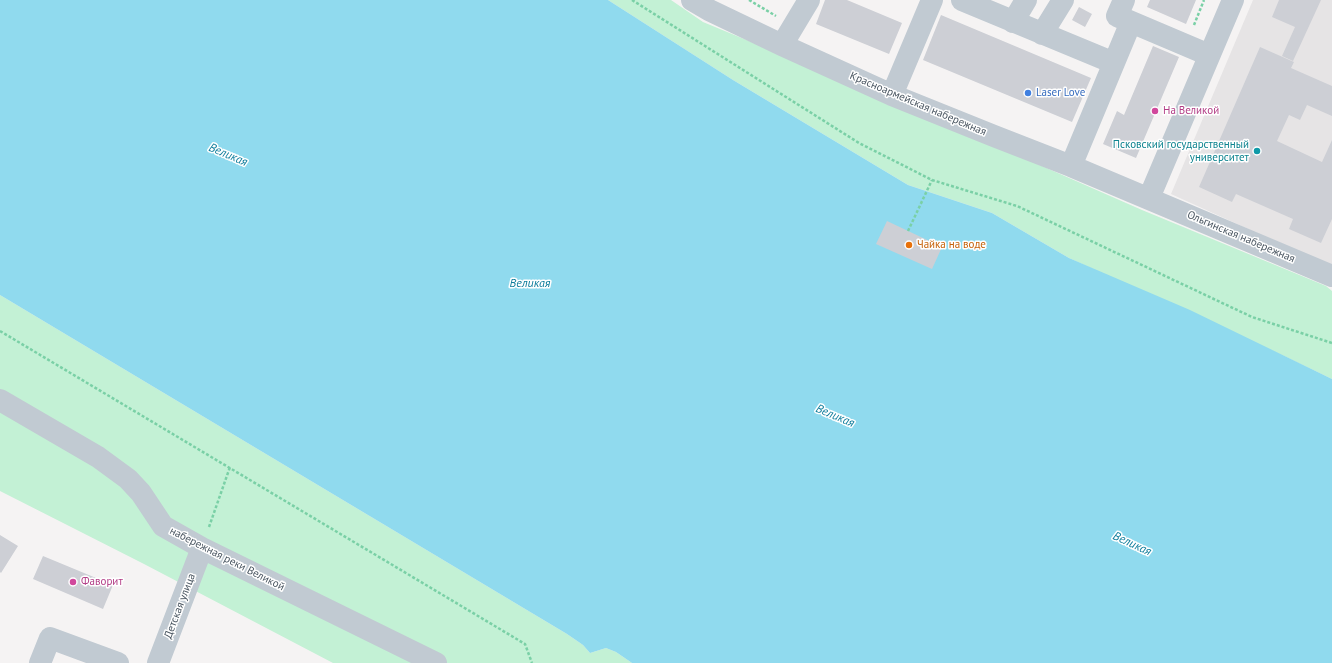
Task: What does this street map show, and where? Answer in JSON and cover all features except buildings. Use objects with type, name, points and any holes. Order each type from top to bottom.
[{"type":"street","name":"Красноармейская набережная","points":[[692,0],[709,10],[782,45],[892,95],[1149,198]]},
{"type":"street","points":[[782,45],[809,0]]},
{"type":"street","points":[[892,95],[932,0]]},
{"type":"street","points":[[962,0],[1114,63]]},
{"type":"street","points":[[1014,22],[1026,0]]},
{"type":"street","points":[[1042,34],[1064,0]]},
{"type":"street","points":[[1124,0],[1117,16],[1209,55]]},
{"type":"street","points":[[1149,198],[1233,0]]},
{"type":"street","points":[[1070,166],[1131,22]]},
{"type":"street","name":"Ольгинская набережная","points":[[1149,198],[1331,275]]},
{"type":"street","name":"набережная реки Великой","points":[[0,400],[98,457],[128,480],[141,493],[163,526],[202,548],[436,663]]},
{"type":"street","name":"Детская улица","points":[[158,663],[202,548]]},
{"type":"street","points":[[40,663],[50,638],[118,663]]},
{"type":"path","points":[[632,0],[859,143],[932,180],[1016,206],[1252,317],[1332,343]]},
{"type":"path","points":[[749,0],[793,27]]},
{"type":"path","points":[[1186,45],[1204,0]]},
{"type":"path","points":[[908,231],[932,180]]},
{"type":"path","points":[[0,331],[525,644],[532,663]]},
{"type":"path","points":[[202,548],[230,467]]},
{"type":"shaded area","points":[[1253,0],[1332,0],[1332,267],[1171,194]]},
{"type":"green space","points":[[608,0],[671,0],[703,22],[894,101],[1142,210],[1326,286],[1332,291],[1332,379],[1069,258],[992,213],[908,185],[733,80]]},
{"type":"green space","points":[[0,295],[567,634],[583,645],[590,653],[606,648],[616,652],[632,663],[333,663],[144,564],[0,491]]},
{"type":"water","name":"Великая","points":[[0,0],[608,0],[733,80],[908,185],[992,213],[1069,258],[1190,310],[1332,379],[1332,663],[632,663],[616,652],[606,648],[590,653],[583,645],[567,634],[0,295]]},
{"type":"place","name":"Laser Love","points":[[1028,93]]},
{"type":"place","name":"На Великой","points":[[1155,111]]},
{"type":"place","name":"Псковский государственный университет","points":[[1257,151]]},
{"type":"place","name":"Чайка на воде","points":[[909,245]]},
{"type":"place","name":"Фаворит","points":[[73,582]]}]
